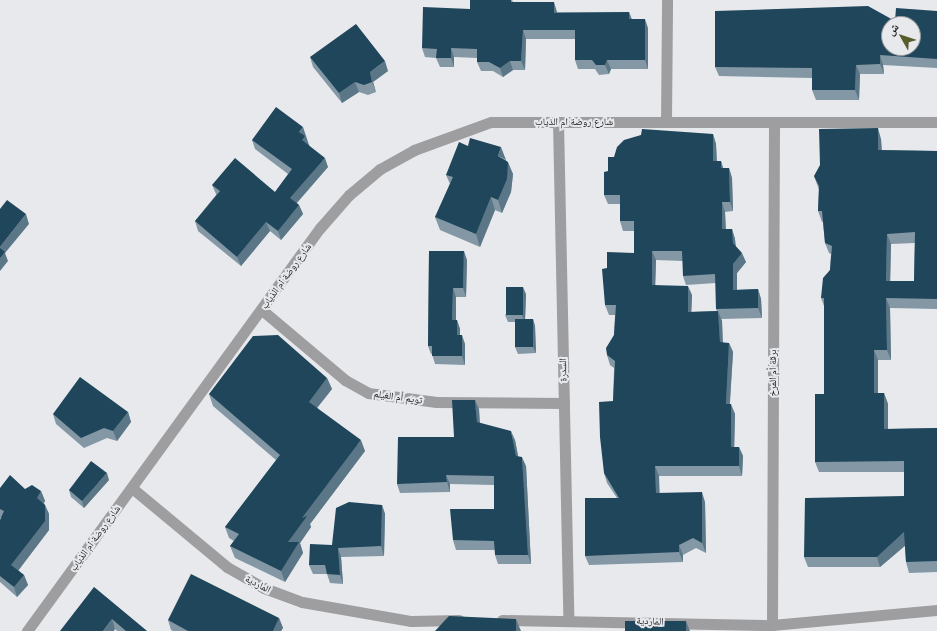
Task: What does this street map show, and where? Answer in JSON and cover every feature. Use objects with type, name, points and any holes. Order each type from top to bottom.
[{"type":"street","points":[[666,122],[667,0]]},
{"type":"street","name":"شارع روضة ام الذياب","points":[[27,631],[262,310],[320,228],[349,195],[380,169],[414,150],[491,122],[937,122]]},
{"type":"street","name":"السدرة","points":[[558,122],[568,618]]},
{"type":"street","name":"برقة أم المرخ","points":[[772,624],[774,122]]},
{"type":"street","name":"تويم أم الغيلم","points":[[262,310],[345,380],[368,393],[436,402],[564,403]]},
{"type":"street","name":"الماردية","points":[[132,488],[227,567],[264,588],[302,602],[411,626],[474,620]]},
{"type":"street","name":"الماردية","points":[[490,620],[568,618],[772,624],[937,610]]},
{"type":"building","points":[[470,0],[554,2],[554,13],[629,12],[629,19],[645,19],[645,60],[607,60],[605,65],[596,65],[592,60],[575,60],[575,30],[523,30],[521,61],[510,61],[500,68],[489,62],[477,62],[477,49],[451,48],[451,58],[436,58],[437,49],[422,48],[423,7],[470,9]]},
{"type":"building","points":[[868,6],[886,16],[881,16],[880,64],[856,65],[855,90],[812,90],[812,68],[715,67],[715,11]]},
{"type":"building","points":[[896,8],[937,11],[937,59],[894,56],[921,56],[921,16],[895,16]]},
{"type":"building","points":[[356,24],[385,61],[370,72],[372,82],[364,85],[355,82],[339,93],[310,57]]},
{"type":"building","points":[[276,107],[303,127],[299,132],[305,136],[302,140],[325,158],[290,198],[299,205],[278,231],[266,222],[237,257],[195,221],[220,191],[212,185],[235,158],[275,192],[292,169],[252,140]]},
{"type":"building","points":[[878,128],[878,150],[937,151],[937,299],[886,298],[887,350],[874,350],[874,393],[884,393],[884,429],[937,428],[937,561],[906,562],[904,532],[877,557],[804,557],[805,498],[904,496],[904,461],[815,462],[815,394],[824,394],[824,298],[821,298],[823,278],[830,270],[832,246],[825,243],[822,211],[818,211],[819,186],[814,176],[820,165],[819,129]],"holes":[[[915,232],[914,281],[886,281],[887,234]]]},
{"type":"building","points":[[642,129],[713,134],[713,161],[721,161],[721,168],[729,168],[730,202],[722,202],[722,229],[732,229],[733,243],[742,253],[733,264],[733,290],[758,289],[758,308],[716,309],[715,274],[683,276],[682,251],[652,251],[652,285],[688,286],[688,312],[718,311],[720,342],[729,343],[726,404],[731,404],[731,447],[739,447],[739,466],[655,466],[656,493],[702,492],[702,543],[693,538],[679,545],[679,552],[585,556],[585,498],[619,498],[604,473],[600,437],[599,402],[613,401],[615,361],[607,355],[606,348],[614,335],[616,305],[605,305],[602,269],[607,268],[607,252],[634,253],[634,221],[620,221],[620,195],[604,195],[604,172],[608,171],[608,157],[614,157],[617,147],[624,140],[641,135]]},
{"type":"building","points":[[470,138],[501,147],[498,156],[508,162],[507,179],[498,200],[491,197],[476,234],[435,217],[453,177],[446,175],[459,142],[468,146]]},
{"type":"building","points":[[7,200],[26,214],[0,247],[0,209]]},
{"type":"building","points":[[0,248],[5,252],[0,258]]},
{"type":"building","points":[[429,251],[464,251],[463,288],[453,288],[452,320],[457,320],[457,335],[462,335],[462,356],[432,356],[432,346],[428,346]]},
{"type":"building","points":[[506,287],[523,287],[523,315],[506,315]]},
{"type":"building","points":[[515,319],[533,319],[533,347],[515,347]]},
{"type":"building","points":[[278,335],[327,378],[309,402],[361,440],[302,518],[307,516],[288,542],[299,542],[281,571],[230,546],[239,534],[225,527],[280,455],[209,394],[253,336]]},
{"type":"building","points":[[80,377],[128,412],[113,431],[104,428],[81,438],[53,414]]},
{"type":"building","points":[[452,400],[475,400],[477,422],[511,431],[516,456],[522,457],[528,555],[495,555],[494,541],[453,540],[450,509],[494,509],[494,476],[446,475],[447,482],[397,484],[398,437],[454,437]]},
{"type":"building","points":[[91,461],[107,473],[82,501],[69,490]]},
{"type":"building","points":[[10,475],[25,489],[32,485],[41,491],[37,498],[45,505],[45,521],[11,565],[24,575],[14,587],[0,576],[0,520],[4,511],[0,509],[0,488]]},
{"type":"building","points":[[349,502],[382,505],[381,546],[338,548],[340,575],[327,574],[325,565],[309,565],[310,544],[332,545],[336,508]]},
{"type":"building","points":[[191,574],[279,618],[273,631],[188,631],[168,620]]},
{"type":"building","points":[[94,587],[147,631],[126,631],[112,619],[103,631],[60,631]]},
{"type":"building","points":[[449,616],[516,619],[516,631],[435,631]]},
{"type":"building","points":[[625,621],[686,621],[686,631],[625,631]]}]
